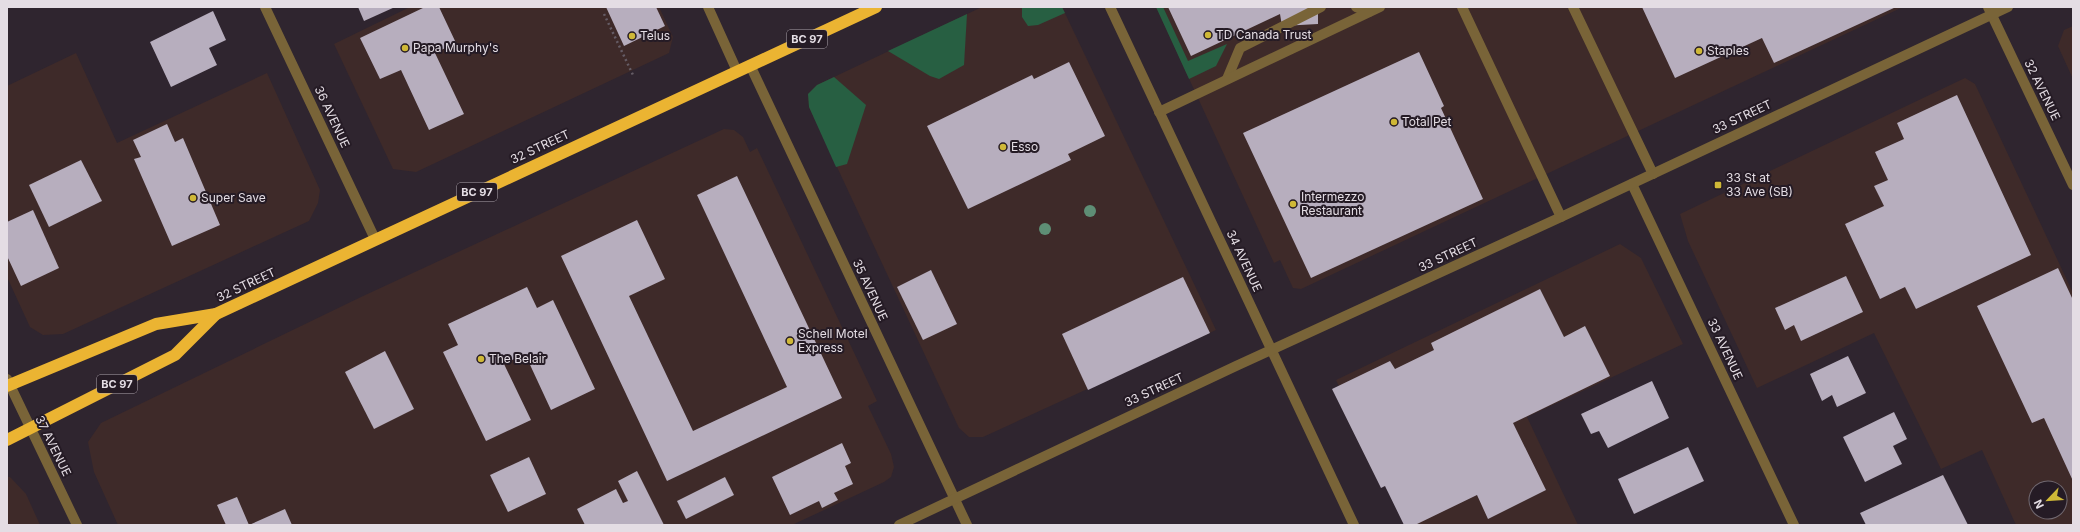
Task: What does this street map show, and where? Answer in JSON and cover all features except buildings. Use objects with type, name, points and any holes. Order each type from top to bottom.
[{"type":"highway","name":"32 STREET","points":[[8,383],[156,324],[216,314],[876,7]]},
{"type":"highway","name":"32 STREET","points":[[7,440],[175,355],[216,314]]},
{"type":"street","name":"36 AVENUE","points":[[265,7],[375,239]]},
{"type":"street","points":[[708,7],[737,71]]},
{"type":"street","name":"34 AVENUE","points":[[1110,7],[1354,525]]},
{"type":"street","points":[[1227,80],[1240,48],[1322,7]]},
{"type":"street","points":[[1356,7],[1369,12]]},
{"type":"street","points":[[1160,112],[1380,7]]},
{"type":"street","points":[[1462,7],[1562,217]]},
{"type":"street","points":[[1573,7],[1653,174]]},
{"type":"street","name":"33 STREET","points":[[899,525],[1271,350],[1562,217],[1990,11],[2008,7]]},
{"type":"street","name":"32 AVENUE","points":[[1990,11],[2073,185]]},
{"type":"street","name":"35 AVENUE","points":[[750,65],[967,525]]},
{"type":"street","name":"33 AVENUE","points":[[1632,184],[1794,525]]},
{"type":"street","name":"37 AVENUE","points":[[8,383],[77,525]]},
{"type":"path","points":[[604,14],[633,75]]},
{"type":"shaded area","points":[[410,7],[659,7],[673,37],[669,53],[416,172],[393,169],[334,44]]},
{"type":"shaded area","points":[[982,7],[1062,7],[1216,330],[983,437],[969,437],[959,428],[809,107],[808,94],[817,85]]},
{"type":"shaded area","points":[[1156,7],[1903,7],[1301,289],[1293,288],[1280,260],[1274,263]]},
{"type":"shaded area","points":[[2073,26],[2073,79],[2058,46],[2064,30]]},
{"type":"shaded area","points":[[76,53],[117,143],[267,73],[320,190],[318,203],[309,221],[63,334],[43,335],[30,327],[7,277],[7,86]]},
{"type":"shaded area","points":[[1965,78],[1975,84],[2073,293],[2073,525],[2016,525],[1982,450],[1941,469],[1874,333],[1757,388],[1688,241],[1680,214]]},
{"type":"shaded area","points":[[724,129],[734,130],[743,137],[750,152],[757,148],[877,401],[868,406],[891,454],[894,467],[891,477],[884,482],[792,525],[118,525],[94,472],[88,442],[101,423],[361,297]]},
{"type":"shaded area","points":[[1620,244],[1641,258],[1683,344],[1527,417],[1578,525],[1406,525],[1336,380]]},
{"type":"shaded area","points":[[7,477],[10,477],[26,494],[40,525],[7,525]]},
{"type":"green space","points":[[1022,7],[1062,7],[1065,13],[1038,25],[1028,26],[1022,17]]},
{"type":"green space","points":[[1156,7],[1163,7],[1188,61],[1227,44],[1216,66],[1189,79]]},
{"type":"green space","points":[[967,14],[964,65],[939,79],[930,76],[888,51]]},
{"type":"green space","points":[[834,77],[866,105],[847,164],[836,167],[809,107],[808,94],[817,85]]},
{"type":"place","name":"TD Canada Trust","points":[[1208,35]]},
{"type":"place","name":"Telus","points":[[632,36]]},
{"type":"place","name":"Papa Murphy's","points":[[405,48]]},
{"type":"place","name":"Staples","points":[[1699,51]]},
{"type":"place","name":"Total Pet","points":[[1394,122]]},
{"type":"place","name":"Esso","points":[[1003,147]]},
{"type":"place","name":"33 St at 33 Ave (SB)","points":[[1718,185]]},
{"type":"place","name":"Super Save","points":[[193,198]]},
{"type":"place","name":"Intermezzo Restaurant","points":[[1293,204]]},
{"type":"place","name":"Schell Motel Express","points":[[790,341]]},
{"type":"place","name":"The Belair","points":[[481,359]]}]
